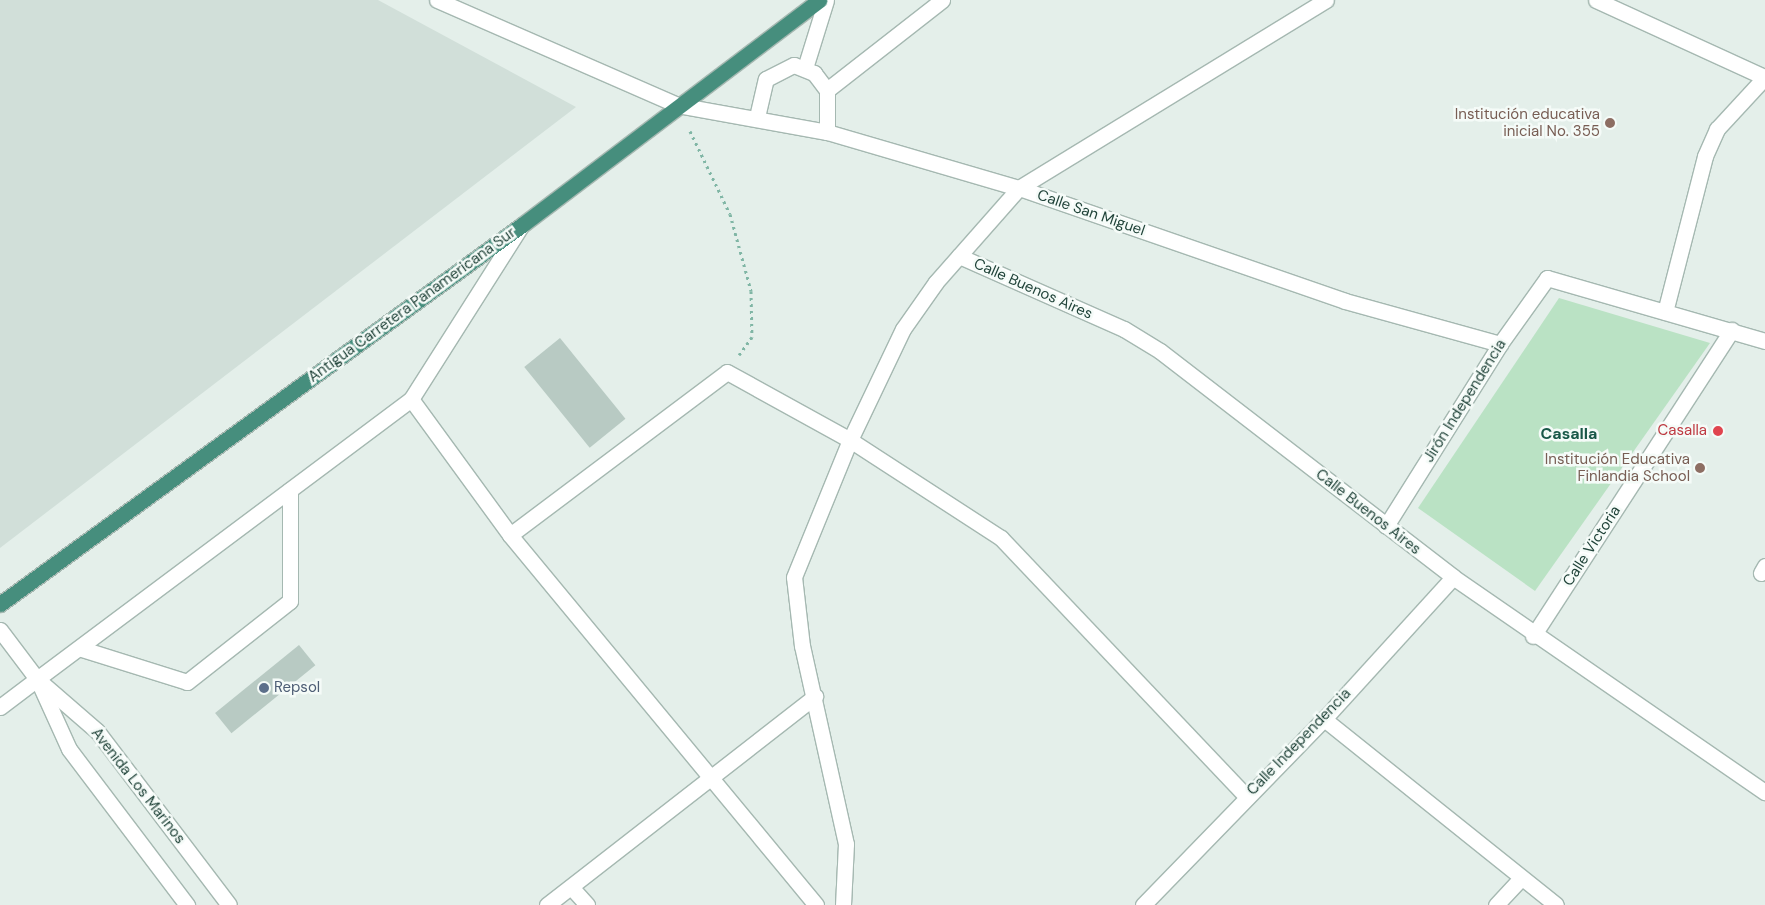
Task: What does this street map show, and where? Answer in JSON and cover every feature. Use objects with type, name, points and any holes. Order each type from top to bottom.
[{"type":"highway","name":"Antigua Carretera Panamericana Sur","points":[[0,604],[522,225],[677,105],[820,0]]},
{"type":"street","name":"Calle San Miguel","points":[[437,0],[677,105],[757,117],[826,132],[1019,188],[1345,302],[1500,344]]},
{"type":"street","points":[[805,68],[826,0]]},
{"type":"street","points":[[827,90],[942,0]]},
{"type":"street","points":[[844,905],[846,844],[815,696],[802,646],[794,577],[850,440],[903,329],[959,256],[1019,188],[1326,0]]},
{"type":"street","points":[[1596,0],[1765,77],[1717,129],[1704,156],[1665,312],[1765,341]]},
{"type":"street","points":[[757,117],[766,79],[783,67],[805,68],[827,90],[826,132]]},
{"type":"street","points":[[0,707],[82,649],[411,399],[522,225]]},
{"type":"street","name":"Calle Buenos Aires","points":[[959,256],[1124,329],[1160,351],[1386,526],[1533,636],[1765,792]]},
{"type":"street","name":"Jirón Independencia","points":[[1386,526],[1500,344],[1547,278],[1665,312]]},
{"type":"street","name":"Calle Victoria","points":[[1533,636],[1732,330]]},
{"type":"street","points":[[510,536],[727,372],[850,440],[1001,538],[1246,796]]},
{"type":"street","points":[[411,399],[510,536],[816,905]]},
{"type":"street","points":[[82,649],[187,682],[290,601],[290,490]]},
{"type":"street","name":"Calle Independencia","points":[[1143,905],[1246,796],[1324,719],[1453,577]]},
{"type":"street","points":[[0,630],[38,679]]},
{"type":"street","name":"Avenida Los Marinos","points":[[38,679],[69,749],[187,905]]},
{"type":"street","name":"Avenida Los Marinos","points":[[38,679],[97,731],[229,905]]},
{"type":"street","points":[[547,905],[815,696]]},
{"type":"street","points":[[1324,719],[1520,879],[1556,905]]},
{"type":"street","points":[[1496,905],[1520,879]]},
{"type":"street","points":[[571,887],[587,905]]},
{"type":"path","points":[[677,105],[730,214],[751,291],[752,338],[727,372]]},
{"type":"shaded area","points":[[0,0],[378,0],[576,107],[0,548]]},
{"type":"green space","points":[[1559,298],[1710,343],[1535,591],[1418,508]]},
{"type":"building","points":[[560,338],[625,419],[590,448],[524,367]]},
{"type":"building","name":"Repsol","points":[[299,645],[315,665],[231,733],[215,713]]},
{"type":"place","name":"Institución educativa inicial No. 355","points":[[1610,123]]},
{"type":"place","name":"Casalla","points":[[1718,431]]},
{"type":"place","name":"Institución Educativa Finlandia School","points":[[1700,468]]},
{"type":"place","name":"Repsol","points":[[264,688]]},
{"type":"district","name":"Casalla","points":[[1569,434]]}]
